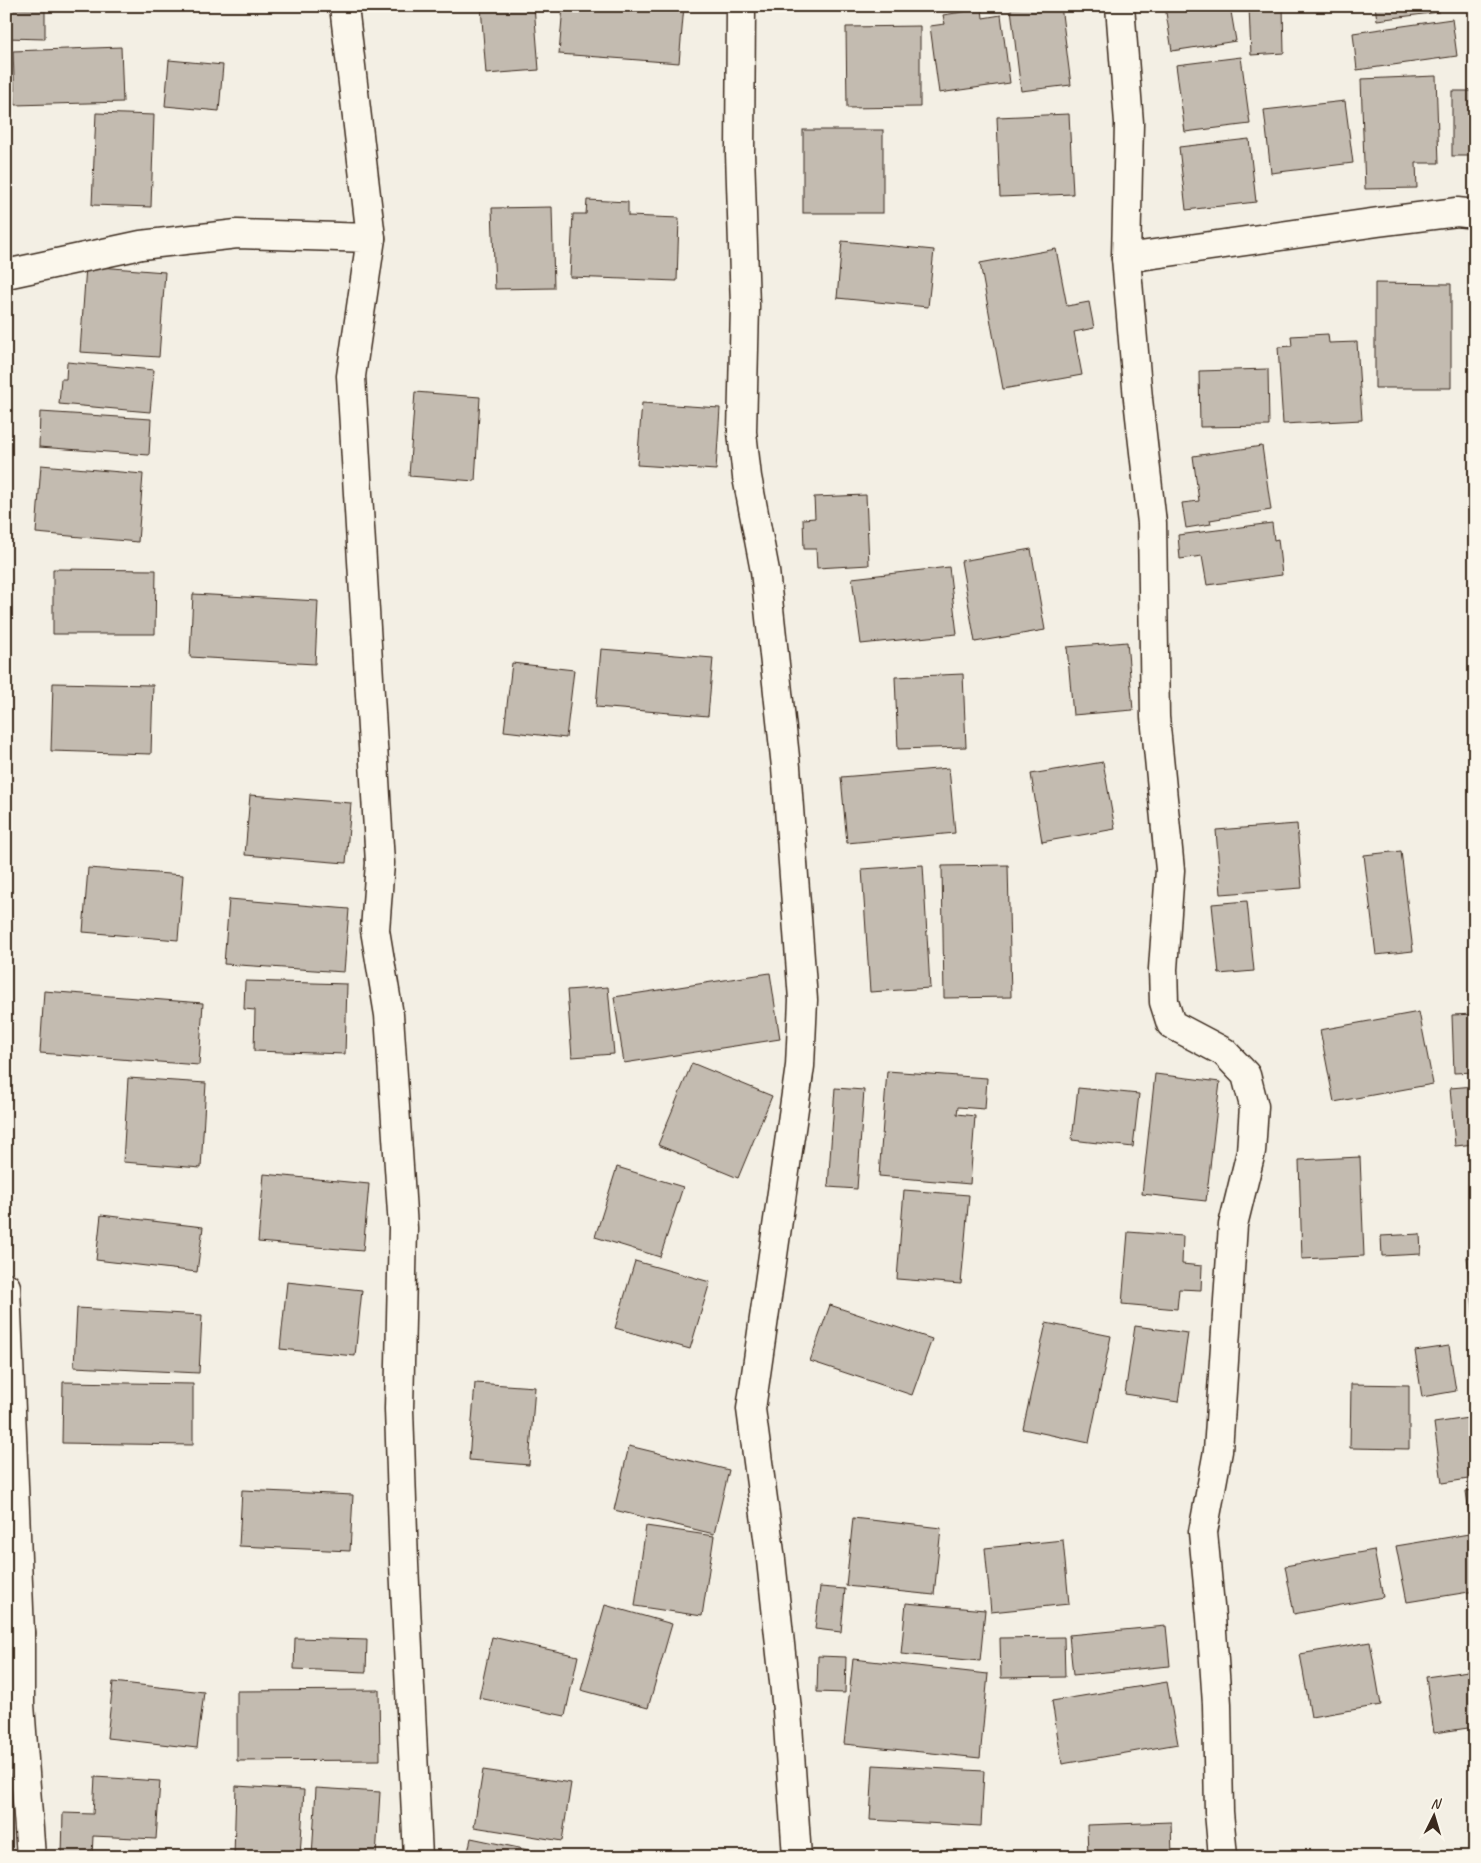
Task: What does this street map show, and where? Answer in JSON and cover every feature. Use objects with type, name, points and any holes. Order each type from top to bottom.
[{"type":"street","points":[[344,6],[371,238],[351,376],[380,863],[375,930],[390,1016],[404,1228],[399,1409],[404,1564],[418,1857]]},
{"type":"street","points":[[741,6],[740,153],[745,306],[742,432],[747,477],[765,571],[786,767],[803,1000],[800,1066],[751,1408],[771,1560],[787,1710],[797,1857]]},
{"type":"street","points":[[1120,6],[1129,123],[1126,258],[1152,523],[1155,717],[1170,870],[1163,969],[1164,1002],[1170,1024],[1224,1052],[1246,1075],[1254,1106],[1251,1152],[1233,1225],[1218,1451],[1203,1532],[1217,1704],[1219,1812],[1223,1857]]},
{"type":"street","points":[[1126,258],[1457,212],[1475,214]]},
{"type":"street","points":[[6,274],[141,245],[237,234],[371,238]]},
{"type":"street","points":[[6,1287],[13,1630],[31,1857]]},
{"type":"building","points":[[481,6],[534,6],[539,70],[486,74]]},
{"type":"building","points":[[563,6],[684,6],[679,63],[559,54]]},
{"type":"building","points":[[1035,6],[1061,6],[1071,85],[1021,91],[1011,9]]},
{"type":"building","points":[[1165,6],[1230,6],[1236,41],[1172,51]]},
{"type":"building","points":[[1283,6],[1284,53],[1251,55],[1249,7]]},
{"type":"building","points":[[1375,6],[1439,6],[1439,12],[1377,20]]},
{"type":"building","points":[[6,9],[45,10],[45,39],[6,38]]},
{"type":"building","points":[[982,9],[983,18],[1001,15],[1010,83],[939,93],[930,26],[945,24],[943,15]]},
{"type":"building","points":[[1452,19],[1457,56],[1357,70],[1353,33]]},
{"type":"building","points":[[920,26],[920,107],[847,108],[846,27]]},
{"type":"building","points":[[121,47],[123,102],[15,105],[13,51]]},
{"type":"building","points":[[1241,57],[1250,124],[1185,132],[1176,65]]},
{"type":"building","points":[[169,60],[223,65],[219,111],[165,106]]},
{"type":"building","points":[[1436,76],[1439,163],[1416,163],[1417,188],[1365,189],[1361,79]]},
{"type":"building","points":[[1452,91],[1475,91],[1475,156],[1452,156]]},
{"type":"building","points":[[1345,101],[1353,163],[1271,173],[1264,110]]},
{"type":"building","points":[[96,113],[154,115],[151,207],[92,205]]},
{"type":"building","points":[[1069,114],[1073,194],[1000,197],[997,117]]},
{"type":"building","points":[[803,130],[883,130],[883,213],[803,213]]},
{"type":"building","points":[[1249,139],[1256,202],[1186,210],[1179,147]]},
{"type":"building","points":[[587,200],[628,202],[628,216],[679,218],[677,281],[570,277],[573,214],[586,214]]},
{"type":"building","points":[[552,207],[554,288],[495,289],[492,208]]},
{"type":"building","points":[[842,241],[934,250],[928,307],[837,298]]},
{"type":"building","points":[[1056,249],[1067,306],[1089,302],[1094,328],[1074,332],[1082,375],[1003,389],[980,263]]},
{"type":"building","points":[[86,266],[165,272],[159,357],[80,352]]},
{"type":"building","points":[[1375,283],[1451,284],[1451,388],[1375,388]]},
{"type":"building","points":[[1328,334],[1329,343],[1357,342],[1362,420],[1283,424],[1278,347],[1292,346],[1291,336]]},
{"type":"building","points":[[67,362],[154,370],[150,412],[59,404],[61,379],[66,379]]},
{"type":"building","points":[[1268,369],[1269,426],[1200,427],[1199,371]]},
{"type":"building","points":[[415,392],[480,397],[475,481],[409,476]]},
{"type":"building","points":[[642,403],[720,408],[716,470],[637,465]]},
{"type":"building","points":[[40,412],[151,419],[149,455],[39,447]]},
{"type":"building","points":[[1262,446],[1271,510],[1210,520],[1211,524],[1186,528],[1182,503],[1199,501],[1193,456]]},
{"type":"building","points":[[41,465],[143,474],[138,542],[36,533]]},
{"type":"building","points":[[866,495],[869,565],[817,568],[816,549],[804,549],[803,519],[815,518],[814,497]]},
{"type":"building","points":[[1272,523],[1274,540],[1278,539],[1282,575],[1207,585],[1202,556],[1180,559],[1178,535]]},
{"type":"building","points":[[1031,549],[1045,630],[975,642],[961,561]]},
{"type":"building","points":[[949,567],[957,634],[861,644],[852,578]]},
{"type":"building","points":[[53,569],[156,570],[155,634],[53,634]]},
{"type":"building","points":[[193,594],[318,601],[315,664],[190,657]]},
{"type":"building","points":[[1127,642],[1133,710],[1073,715],[1067,647]]},
{"type":"building","points":[[601,649],[713,658],[708,716],[596,707]]},
{"type":"building","points":[[512,663],[574,670],[566,738],[504,731]]},
{"type":"building","points":[[963,674],[966,747],[898,749],[895,677]]},
{"type":"building","points":[[53,683],[153,685],[151,754],[51,751]]},
{"type":"building","points":[[1103,762],[1115,829],[1042,842],[1031,774]]},
{"type":"building","points":[[949,768],[955,833],[847,843],[841,777]]},
{"type":"building","points":[[250,795],[351,803],[346,863],[245,855]]},
{"type":"building","points":[[1297,824],[1302,888],[1221,894],[1216,830]]},
{"type":"building","points":[[1401,851],[1413,951],[1376,955],[1364,855]]},
{"type":"building","points":[[923,865],[930,988],[870,992],[862,869]]},
{"type":"building","points":[[1008,865],[1011,997],[944,998],[942,866]]},
{"type":"building","points":[[88,868],[183,875],[178,940],[83,932]]},
{"type":"building","points":[[229,899],[349,909],[344,972],[224,964]]},
{"type":"building","points":[[1247,901],[1254,971],[1219,974],[1212,904]]},
{"type":"building","points":[[770,973],[780,1039],[624,1063],[614,997]]},
{"type":"building","points":[[245,981],[347,984],[345,1054],[254,1051],[255,1010],[244,1009]]},
{"type":"building","points":[[608,987],[614,1054],[572,1057],[567,990]]},
{"type":"building","points":[[44,991],[203,1003],[199,1065],[40,1053]]},
{"type":"building","points":[[1419,1012],[1433,1084],[1334,1102],[1320,1030]]},
{"type":"building","points":[[1475,1014],[1475,1072],[1454,1073],[1452,1015]]},
{"type":"building","points":[[692,1063],[772,1096],[738,1178],[658,1145]]},
{"type":"building","points":[[887,1071],[987,1078],[985,1109],[958,1107],[957,1114],[975,1116],[970,1184],[879,1176]]},
{"type":"building","points":[[1155,1074],[1220,1082],[1206,1201],[1142,1194]]},
{"type":"building","points":[[128,1078],[206,1083],[201,1168],[123,1162]]},
{"type":"building","points":[[1475,1086],[1475,1144],[1455,1146],[1450,1088]]},
{"type":"building","points":[[835,1088],[864,1090],[857,1189],[828,1187]]},
{"type":"building","points":[[1078,1088],[1139,1094],[1133,1147],[1072,1140]]},
{"type":"building","points":[[1360,1157],[1364,1256],[1302,1259],[1299,1160]]},
{"type":"building","points":[[617,1167],[683,1187],[660,1257],[595,1237]]},
{"type":"building","points":[[264,1174],[369,1184],[363,1251],[258,1242]]},
{"type":"building","points":[[904,1190],[969,1195],[961,1284],[897,1279]]},
{"type":"building","points":[[101,1215],[203,1227],[197,1272],[96,1260]]},
{"type":"building","points":[[1128,1232],[1183,1236],[1182,1264],[1202,1266],[1201,1290],[1179,1289],[1177,1309],[1122,1304]]},
{"type":"building","points":[[1420,1234],[1421,1254],[1382,1256],[1381,1236]]},
{"type":"building","points":[[1467,1257],[1475,1257],[1475,1318],[1474,1318]]},
{"type":"building","points":[[635,1261],[710,1282],[690,1349],[615,1328]]},
{"type":"building","points":[[287,1282],[362,1290],[355,1356],[280,1349]]},
{"type":"building","points":[[830,1305],[932,1339],[912,1395],[810,1361]]},
{"type":"building","points":[[77,1308],[202,1315],[199,1373],[74,1367]]},
{"type":"building","points":[[1046,1323],[1111,1336],[1089,1443],[1023,1429]]},
{"type":"building","points":[[1135,1326],[1188,1333],[1178,1402],[1125,1394]]},
{"type":"building","points":[[1449,1346],[1456,1391],[1422,1397],[1415,1351]]},
{"type":"building","points":[[63,1382],[193,1384],[193,1445],[62,1443]]},
{"type":"building","points":[[475,1383],[535,1387],[529,1465],[469,1460]]},
{"type":"building","points":[[1351,1384],[1409,1385],[1409,1449],[1350,1448]]},
{"type":"building","points":[[1475,1417],[1475,1478],[1442,1483],[1434,1423]]},
{"type":"building","points":[[629,1446],[729,1470],[714,1534],[614,1510]]},
{"type":"building","points":[[242,1490],[353,1495],[350,1551],[239,1546]]},
{"type":"building","points":[[1475,1490],[1475,1526],[1471,1527],[1466,1491]]},
{"type":"building","points":[[853,1518],[941,1528],[934,1595],[846,1586]]},
{"type":"building","points":[[646,1526],[714,1536],[702,1616],[635,1606]]},
{"type":"building","points":[[1475,1533],[1475,1591],[1407,1602],[1396,1546]]},
{"type":"building","points":[[1063,1540],[1069,1604],[991,1612],[985,1548]]},
{"type":"building","points":[[1374,1550],[1383,1597],[1294,1614],[1285,1566]]},
{"type":"building","points":[[820,1587],[845,1589],[841,1632],[815,1629]]},
{"type":"building","points":[[906,1603],[985,1610],[980,1661],[901,1654]]},
{"type":"building","points":[[605,1605],[672,1624],[648,1708],[581,1690]]},
{"type":"building","points":[[1166,1626],[1170,1666],[1073,1675],[1069,1635]]},
{"type":"building","points":[[492,1637],[578,1656],[565,1716],[479,1698]]},
{"type":"building","points":[[1064,1637],[1065,1677],[1001,1678],[1000,1638]]},
{"type":"building","points":[[295,1638],[367,1640],[366,1672],[294,1669]]},
{"type":"building","points":[[1370,1642],[1381,1705],[1311,1717],[1300,1654]]},
{"type":"building","points":[[818,1656],[846,1657],[845,1693],[817,1692]]},
{"type":"building","points":[[853,1659],[988,1674],[980,1758],[844,1744]]},
{"type":"building","points":[[1475,1670],[1475,1727],[1434,1733],[1426,1677]]},
{"type":"building","points":[[113,1682],[204,1692],[197,1748],[107,1738]]},
{"type":"building","points":[[1167,1682],[1178,1744],[1062,1764],[1052,1701]]},
{"type":"building","points":[[379,1690],[380,1760],[237,1761],[237,1691]]},
{"type":"building","points":[[873,1765],[984,1771],[981,1826],[870,1820]]},
{"type":"building","points":[[483,1770],[571,1783],[562,1841],[474,1827]]},
{"type":"building","points":[[95,1777],[160,1781],[156,1839],[93,1836],[92,1857],[62,1857],[63,1813],[93,1814]]},
{"type":"building","points":[[236,1786],[304,1790],[300,1857],[234,1857]]},
{"type":"building","points":[[316,1788],[380,1792],[376,1857],[312,1857]]},
{"type":"building","points":[[1171,1822],[1172,1857],[1088,1857],[1087,1825]]},
{"type":"building","points":[[471,1838],[562,1857],[467,1857]]}]
